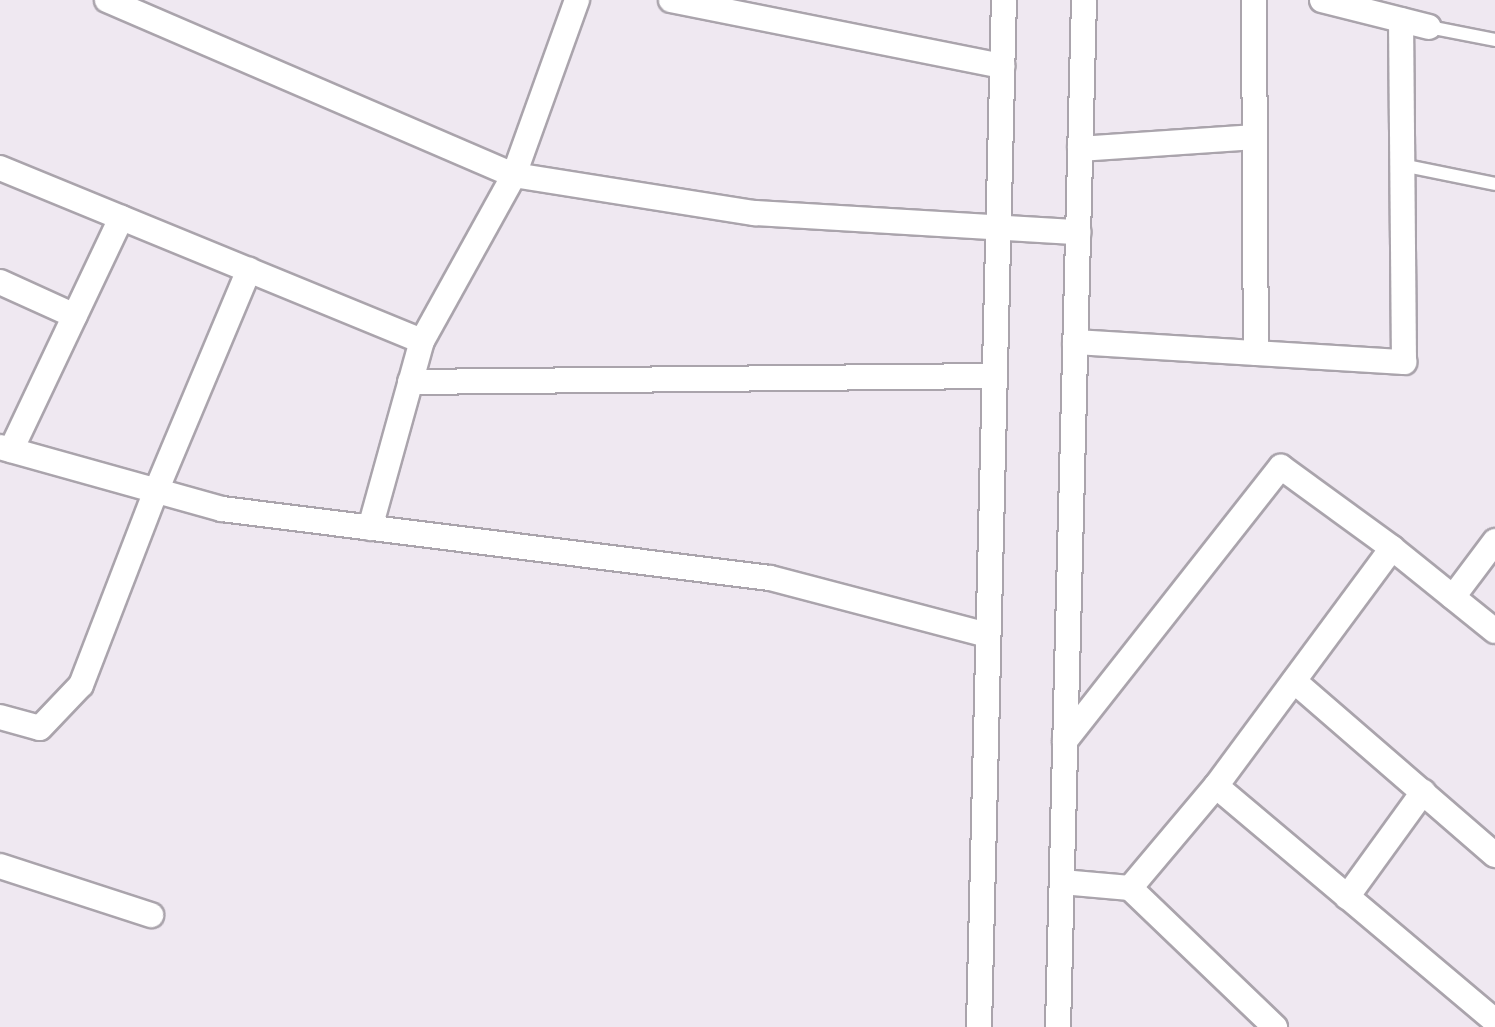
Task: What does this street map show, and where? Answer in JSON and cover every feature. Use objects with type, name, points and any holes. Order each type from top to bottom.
[{"type":"street","points":[[107,0],[514,175],[755,213],[1078,232]]},
{"type":"street","points":[[370,528],[422,341],[514,175],[577,0]]},
{"type":"street","points":[[671,0],[1002,66]]},
{"type":"street","points":[[979,1027],[1004,0]]},
{"type":"street","points":[[1058,1027],[1084,0]]},
{"type":"street","points":[[1254,0],[1256,353]]},
{"type":"street","points":[[1322,0],[1429,27]]},
{"type":"street","points":[[1075,342],[1404,362],[1401,20]]},
{"type":"street","points":[[1080,149],[1255,137]]},
{"type":"street","points":[[0,168],[422,341]]},
{"type":"street","points":[[121,218],[75,316],[6,448],[222,509],[770,578],[988,635]]},
{"type":"street","points":[[0,717],[40,728],[81,685],[156,491],[249,270]]},
{"type":"street","points":[[0,282],[75,316]]},
{"type":"street","points":[[410,382],[995,376]]},
{"type":"street","points":[[1065,741],[1281,467],[1392,548],[1495,631]]},
{"type":"street","points":[[1453,597],[1495,541]]},
{"type":"street","points":[[1130,888],[1216,786],[1392,548]]},
{"type":"street","points":[[1294,681],[1495,855]]},
{"type":"street","points":[[1216,786],[1495,1021]]},
{"type":"street","points":[[1347,897],[1423,792]]},
{"type":"street","points":[[0,866],[151,915]]},
{"type":"street","points":[[1062,882],[1130,888],[1275,1027]]},
{"type":"lane","points":[[1429,27],[1495,40]]},
{"type":"lane","points":[[1402,165],[1495,184]]}]
